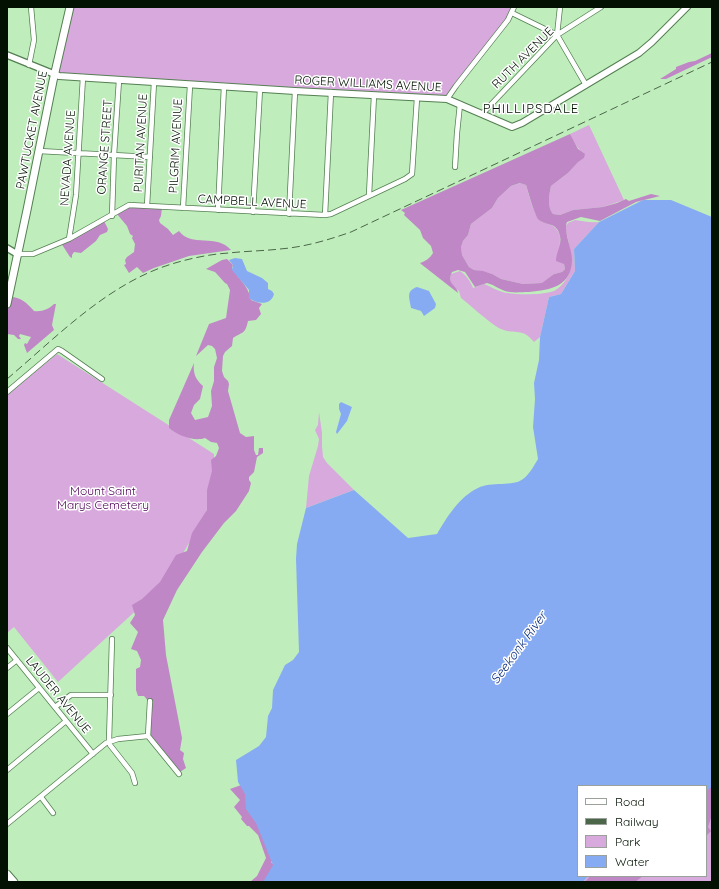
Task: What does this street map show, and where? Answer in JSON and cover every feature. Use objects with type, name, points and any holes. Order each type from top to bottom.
[{"type":"main road","name":"PAWTUCKET AVENUE","points":[[7,304],[54,74],[70,7]]},
{"type":"main road","name":"ROGER WILLIAMS AVENUE","points":[[54,74],[59,76],[190,85],[447,99],[510,126],[515,126],[645,48],[687,7]]},
{"type":"main road","points":[[7,874],[14,882]]},
{"type":"street","points":[[29,64],[34,40],[31,7]]},
{"type":"street","points":[[447,99],[508,20],[514,7]]},
{"type":"street","points":[[557,35],[560,7]]},
{"type":"street","name":"RUTH AVENUE","points":[[482,114],[557,35],[601,7]]},
{"type":"street","points":[[512,13],[557,35],[586,84]]},
{"type":"street","name":"ROGER WILLIAMS AVENUE","points":[[7,55],[54,74]]},
{"type":"street","name":"NEVADA AVENUE","points":[[69,240],[76,195],[83,77]]},
{"type":"street","name":"ORANGE STREET","points":[[112,216],[119,80]]},
{"type":"street","name":"PURITAN AVENUE","points":[[147,206],[154,82]]},
{"type":"street","name":"PILGRIM AVENUE","points":[[182,208],[190,85]]},
{"type":"street","points":[[218,210],[224,86]]},
{"type":"street","points":[[253,212],[260,89]]},
{"type":"street","points":[[289,214],[295,91]]},
{"type":"street","points":[[325,215],[331,92]]},
{"type":"street","points":[[369,196],[374,95]]},
{"type":"street","name":"CAMPBELL AVENUE","points":[[17,254],[33,254],[69,240],[130,205],[325,215],[347,207],[405,179],[412,174],[416,98]]},
{"type":"street","points":[[455,167],[460,104]]},
{"type":"street","points":[[39,151],[150,157]]},
{"type":"street","points":[[7,248],[17,254]]},
{"type":"street","points":[[7,392],[58,349],[102,379]]},
{"type":"street","points":[[112,639],[109,741],[110,745],[132,773],[135,783]]},
{"type":"street","name":"LAUDER AVENUE","points":[[7,648],[93,754]]},
{"type":"street","points":[[7,668],[17,660]]},
{"type":"street","points":[[7,714],[39,688]]},
{"type":"street","points":[[55,707],[71,695],[111,695]]},
{"type":"street","points":[[150,701],[148,736],[179,774]]},
{"type":"street","points":[[7,770],[66,722]]},
{"type":"street","points":[[7,824],[109,741],[148,736]]},
{"type":"street","points":[[41,797],[53,813]]},
{"type":"green space","points":[[69,7],[515,7],[448,98],[56,74]]},
{"type":"green space","points":[[589,125],[624,200],[603,207],[573,210],[560,215],[553,214],[549,204],[551,186],[568,173],[578,161],[584,158],[570,134]]},
{"type":"green space","points":[[521,183],[526,185],[536,216],[541,221],[554,226],[559,234],[560,248],[565,269],[562,272],[554,274],[543,283],[523,284],[501,279],[489,273],[474,270],[469,267],[462,255],[461,247],[463,241],[468,235],[471,224],[492,208],[498,198],[511,186]]},
{"type":"green space","points":[[575,220],[599,222],[574,249],[575,271],[561,294],[549,297],[540,337],[534,342],[526,334],[506,331],[492,324],[461,298],[459,291],[452,284],[450,279],[451,274],[460,271],[468,279],[473,288],[484,284],[501,292],[507,293],[537,294],[554,291],[568,276],[571,264],[571,253],[565,227],[568,223]]},
{"type":"green space","name":"Mount Saint Marys Cemetery","points":[[57,354],[214,454],[214,476],[206,514],[165,584],[58,682],[14,627],[7,633],[7,395]]},
{"type":"green space","points":[[319,412],[323,457],[354,490],[306,508],[309,476],[319,439],[315,430],[318,425]]},
{"type":"green space","points":[[712,787],[712,882],[583,882],[587,877],[707,877],[707,790]]},
{"type":"shaded area","points":[[712,53],[712,57],[666,79],[660,79],[676,69],[676,67],[695,61]]},
{"type":"shaded area","points":[[570,134],[578,149],[585,154],[584,158],[551,186],[549,204],[553,214],[560,215],[573,210],[603,207],[626,199],[629,201],[651,194],[660,196],[636,202],[600,221],[581,217],[567,222],[566,230],[572,255],[571,268],[568,275],[559,285],[545,290],[529,292],[507,291],[487,283],[475,287],[465,272],[458,270],[452,272],[450,279],[458,293],[420,263],[428,259],[433,253],[431,246],[423,238],[420,230],[404,215],[405,213],[401,210]],"holes":[[[520,183],[526,185],[537,218],[542,222],[554,226],[559,232],[560,242],[556,261],[564,264],[565,269],[562,272],[554,274],[542,283],[523,284],[501,279],[492,274],[474,270],[469,267],[462,255],[461,247],[463,241],[468,235],[471,224],[492,208],[498,198],[511,186]]]},
{"type":"shaded area","points":[[132,205],[162,207],[159,220],[160,223],[173,235],[179,231],[190,239],[219,242],[231,250],[189,256],[143,273],[137,267],[129,273],[124,265],[126,264],[125,260],[134,252],[135,244],[132,238],[133,236],[130,234],[127,226],[117,214]]},
{"type":"shaded area","points":[[104,221],[108,229],[107,232],[100,235],[96,241],[81,253],[74,252],[72,258],[70,257],[61,243]]},
{"type":"shaded area","points":[[227,259],[233,265],[232,268],[246,287],[251,300],[262,304],[259,308],[261,314],[256,320],[248,321],[245,330],[233,338],[232,346],[223,356],[222,371],[229,384],[228,391],[240,433],[246,437],[254,436],[254,450],[256,455],[258,455],[259,448],[263,448],[263,453],[257,457],[254,472],[249,477],[251,483],[249,491],[236,511],[224,523],[202,552],[177,590],[163,620],[166,655],[182,738],[180,750],[184,753],[183,759],[186,768],[180,772],[150,736],[150,703],[144,696],[138,696],[136,690],[136,669],[140,667],[141,660],[137,651],[131,649],[138,632],[130,623],[135,615],[132,605],[142,599],[160,582],[176,555],[187,551],[192,533],[207,510],[207,490],[212,471],[211,460],[216,456],[219,448],[217,443],[211,442],[205,438],[196,439],[176,433],[169,428],[169,420],[194,363],[195,376],[203,386],[200,399],[194,405],[191,413],[195,420],[208,417],[212,406],[211,391],[214,381],[214,367],[217,358],[215,349],[208,345],[196,356],[209,324],[226,318],[230,290],[227,284],[215,272],[206,269],[222,260]]},
{"type":"shaded area","points":[[9,297],[20,299],[34,311],[45,310],[56,304],[52,325],[54,330],[27,353],[24,345],[25,343],[27,344],[31,337],[20,334],[19,336],[21,339],[18,339],[14,335],[7,334],[7,308]]},
{"type":"shaded area","points":[[244,784],[277,856],[271,862],[275,866],[265,882],[250,882],[257,876],[266,858],[258,835],[241,819],[242,817],[234,807],[240,800],[230,789]]},
{"type":"shaded area","points":[[712,786],[712,815],[708,827],[711,831],[707,835],[707,788]]},
{"type":"shaded area","points":[[589,877],[642,877],[635,882],[585,882]]},
{"type":"water","name":"Seekonk River","points":[[643,200],[671,200],[712,217],[712,787],[707,790],[707,785],[577,785],[577,877],[587,877],[583,882],[263,882],[273,865],[256,823],[246,809],[245,794],[238,782],[236,760],[259,746],[266,737],[268,716],[272,708],[273,690],[285,665],[293,660],[299,652],[296,559],[297,544],[306,508],[354,490],[408,538],[437,534],[459,502],[478,488],[489,485],[514,483],[523,479],[530,472],[538,459],[533,427],[535,399],[534,383],[539,360],[540,337],[549,297],[561,294],[575,271],[574,249],[599,222]]},
{"type":"water","points":[[235,258],[242,259],[247,271],[262,278],[268,283],[268,289],[274,294],[270,301],[260,303],[249,298],[249,290],[232,270],[233,265],[229,260]]},
{"type":"water","points":[[417,287],[429,291],[436,304],[435,308],[424,316],[421,311],[411,308],[409,296],[411,291]]},
{"type":"water","points":[[341,402],[352,407],[347,421],[337,434],[336,432],[341,414],[339,404]]},
{"type":"railway","points":[[7,379],[85,312],[128,283],[151,272],[175,263],[202,256],[298,247],[351,232],[712,62]]},
{"type":"district","name":"PHILLIPSDALE","points":[[531,109]]}]
